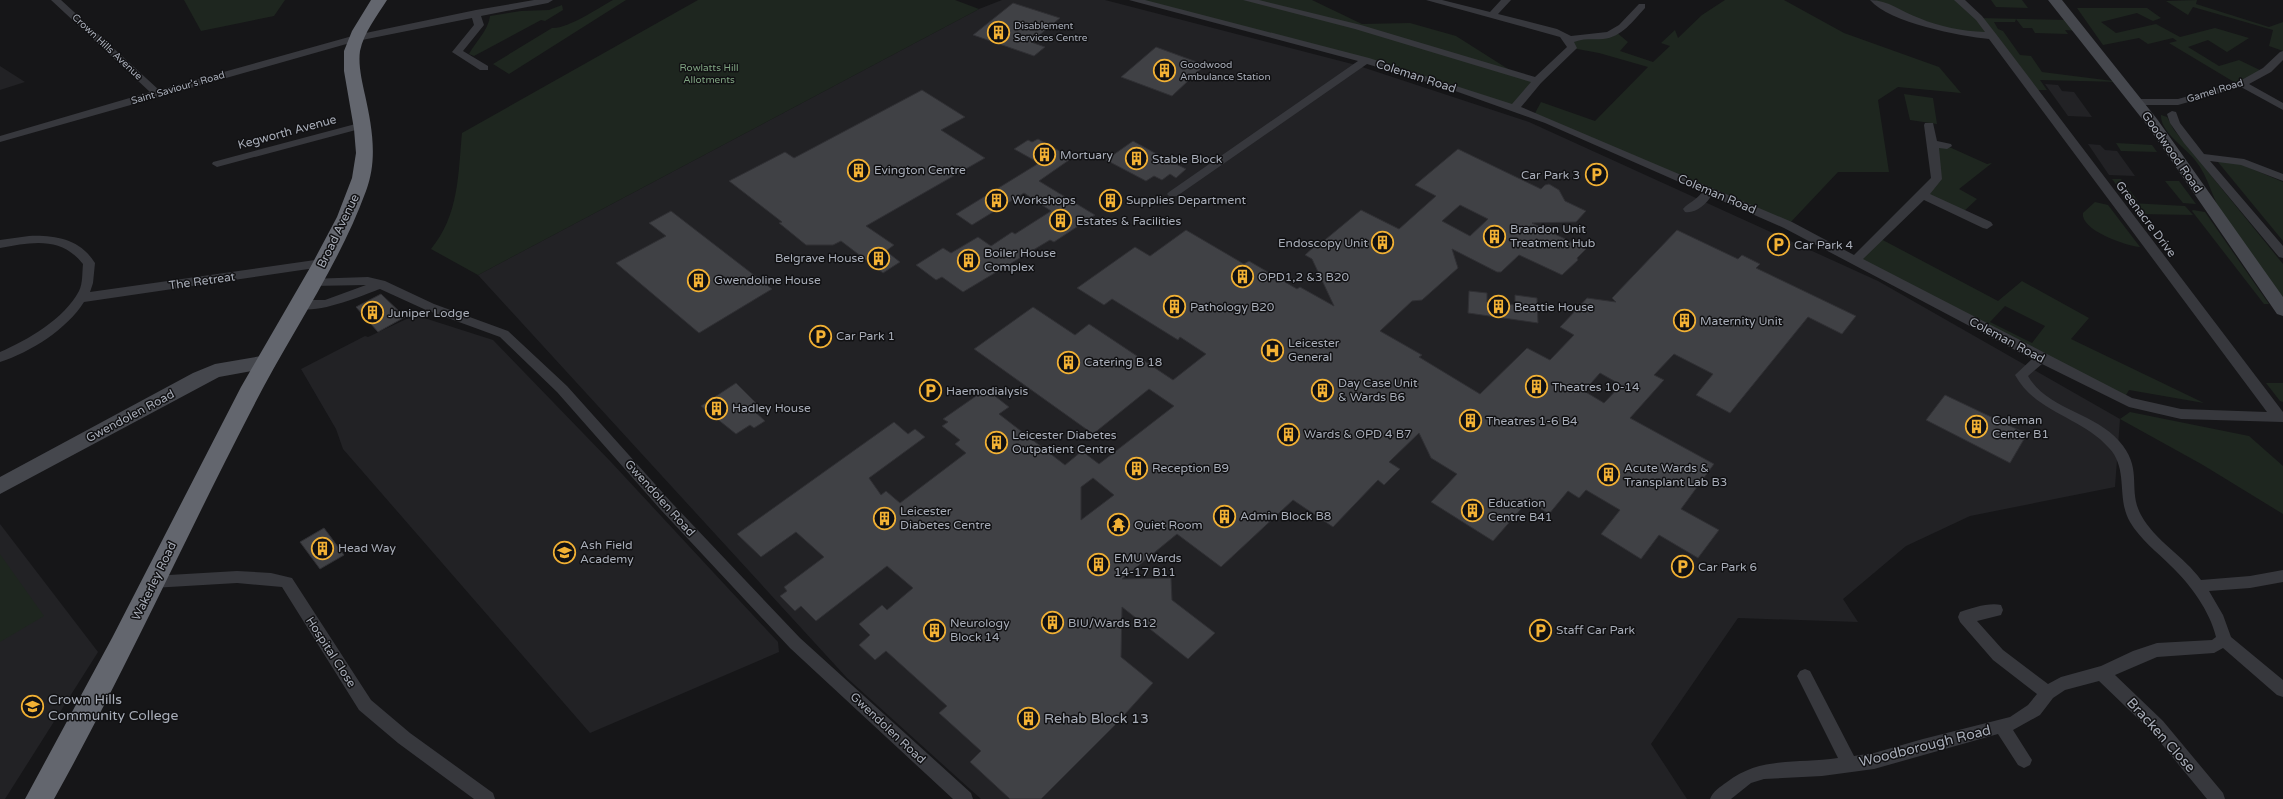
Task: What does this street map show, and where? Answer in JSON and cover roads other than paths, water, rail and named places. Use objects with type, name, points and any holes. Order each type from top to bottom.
[{"type":"highway","name":"Broad Avenue","points":[[267,362],[312,282],[359,188],[365,163],[366,142],[351,67],[356,38],[379,0]]},
{"type":"highway","name":"Wakerley Road","points":[[39,799],[116,659],[152,582],[267,362]]},
{"type":"street","name":"Crown Hills Avenue","points":[[56,0],[158,94]]},
{"type":"street","name":"Saint Saviour's Road","points":[[0,139],[356,38],[476,13],[548,0]]},
{"type":"street","name":"Coleman Road","points":[[1134,0],[1366,60],[1515,107],[1788,225],[1856,259],[2041,358],[2129,402],[2181,414],[2281,417]]},
{"type":"street","points":[[1248,0],[1358,27],[1537,81]]},
{"type":"street","points":[[1431,0],[1554,31],[1564,34],[1570,40],[1572,48],[1537,81],[1515,107]]},
{"type":"street","points":[[1491,16],[1506,0]]},
{"type":"street","points":[[1875,0],[1888,9],[1926,25],[1968,35],[1993,36]]},
{"type":"street","name":"Greenacre Drive","points":[[1959,0],[1979,18],[1993,36],[2281,417]]},
{"type":"street","name":"Goodwood Road","points":[[2055,0],[2137,102],[2283,310]]},
{"type":"street","points":[[1570,40],[1582,35],[1598,36],[1615,33],[1643,8]]},
{"type":"street","points":[[476,13],[479,25],[457,52],[484,68]]},
{"type":"street","name":"Gamel Road","points":[[2137,102],[2178,102],[2240,85],[2267,70],[2283,54]]},
{"type":"street","points":[[1172,194],[1366,60]]},
{"type":"street","points":[[2240,85],[2283,107]]},
{"type":"street","points":[[2172,114],[2180,131],[2283,254]]},
{"type":"street","name":"Kegworth Avenue","points":[[217,164],[363,125]]},
{"type":"street","points":[[1856,259],[1923,195],[1937,179],[1929,125]]},
{"type":"street","points":[[1932,143],[1947,146]]},
{"type":"street","points":[[2202,157],[2222,157],[2251,162],[2283,178]]},
{"type":"street","points":[[1689,209],[1703,200],[1708,190]]},
{"type":"street","points":[[1923,195],[1987,225]]},
{"type":"street","points":[[0,244],[23,240],[55,241],[76,248],[89,263],[85,292],[74,307],[47,331],[0,357]]},
{"type":"street","name":"The Retreat","points":[[81,298],[322,263]]},
{"type":"street","name":"Gwendolen Road","points":[[312,282],[368,281],[381,284],[430,307],[504,334],[562,389],[666,506],[795,643],[965,799]]},
{"type":"street","points":[[299,304],[326,304],[381,284]]},
{"type":"street","points":[[2041,358],[2025,370],[2022,375],[2024,381],[2036,394],[2105,435],[2121,451],[2130,473],[2128,502],[2136,519],[2198,586],[2223,631],[2224,640],[2283,690]]},
{"type":"street","name":"Gwendolen Road","points":[[0,486],[200,378],[215,372],[267,362]]},
{"type":"street","points":[[2198,586],[2250,582],[2283,576]]},
{"type":"street","name":"Hospital Close","points":[[152,582],[249,577],[266,577],[287,582],[365,705],[404,738],[487,799]]},
{"type":"street","points":[[1996,610],[1965,617],[1998,655],[2048,693]]},
{"type":"street","name":"Woodborough Road","points":[[1718,799],[1746,777],[1764,771],[1850,765],[1874,761],[1923,746],[2014,723],[2034,710],[2048,693],[2061,684],[2122,666],[2138,656],[2157,650],[2214,646],[2224,640]]},
{"type":"street","name":"Bracken Close","points":[[2102,673],[2157,726],[2217,799]]},
{"type":"street","name":"Woodborough Road","points":[[1805,676],[1850,765]]},
{"type":"street","name":"Woodborough Road","points":[[2001,726],[2024,760]]},
{"type":"place","name":"Disablement Services Centre","points":[[998,32]]},
{"type":"place","name":"Goodwood Ambulance Station","points":[[1164,71]]},
{"type":"place","name":"Mortuary","points":[[1045,155]]},
{"type":"place","name":"Stable Block","points":[[1136,159]]},
{"type":"place","name":"Evington Centre","points":[[858,170]]},
{"type":"place","name":"Car Park 3","points":[[1596,175]]},
{"type":"place","name":"Workshops","points":[[997,200]]},
{"type":"place","name":"Supplies Department","points":[[1111,200]]},
{"type":"place","name":"Estates & Facilities","points":[[1061,221]]},
{"type":"place","name":"Brandon Unit Treatment Hub","points":[[1494,236]]},
{"type":"place","name":"Endoscopy Unit","points":[[1383,243]]},
{"type":"place","name":"Car Park 4","points":[[1779,245]]},
{"type":"place","name":"Belgrave House","points":[[879,258]]},
{"type":"place","name":"Boiler House Complex","points":[[968,260]]},
{"type":"place","name":"OPD1,2 &3 B20","points":[[1242,277]]},
{"type":"place","name":"Gwendoline House","points":[[698,280]]},
{"type":"place","name":"Pathology B20","points":[[1174,307]]},
{"type":"place","name":"Beattie House","points":[[1499,307]]},
{"type":"place","name":"Juniper Lodge","points":[[372,313]]},
{"type":"place","name":"Maternity Unit","points":[[1685,321]]},
{"type":"place","name":"Car Park 1","points":[[820,336]]},
{"type":"place","name":"Leicester General","points":[[1273,350]]},
{"type":"place","name":"Catering B 18","points":[[1069,362]]},
{"type":"place","name":"Theatres 10-14","points":[[1537,387]]},
{"type":"place","name":"Day Case Unit & Wards B6","points":[[1322,390]]},
{"type":"place","name":"Haemodialysis","points":[[930,391]]},
{"type":"place","name":"Hadley House","points":[[716,408]]},
{"type":"place","name":"Theatres 1-6 B4","points":[[1470,421]]},
{"type":"place","name":"Coleman Center B1","points":[[1976,427]]},
{"type":"place","name":"Wards & OPD 4 B7","points":[[1288,434]]},
{"type":"place","name":"Leicester Diabetes Outpatient Centre","points":[[996,442]]},
{"type":"place","name":"Reception B9","points":[[1136,468]]},
{"type":"place","name":"Acute Wards & Transplant Lab B3","points":[[1609,475]]},
{"type":"place","name":"Education Centre B41","points":[[1472,510]]},
{"type":"place","name":"Admin Block B8","points":[[1224,516]]},
{"type":"place","name":"Leicester Diabetes Centre","points":[[884,518]]},
{"type":"place","name":"Quiet Room","points":[[1119,525]]},
{"type":"place","name":"Head Way","points":[[322,548]]},
{"type":"place","name":"Ash Field Academy","points":[[564,552]]},
{"type":"place","name":"EMU Wards 14-17 B11","points":[[1098,565]]},
{"type":"place","name":"Car Park 6","points":[[1683,567]]},
{"type":"place","name":"BIU/Wards B12","points":[[1052,623]]},
{"type":"place","name":"Neurology Block 14","points":[[934,630]]},
{"type":"place","name":"Staff Car Park","points":[[1540,630]]},
{"type":"place","name":"Crown Hills Community College","points":[[32,707]]},
{"type":"place","name":"Rehab Block 13","points":[[1028,718]]},
{"type":"park label","name":"Rowlatts Hill Allotments","points":[[709,74]]}]
